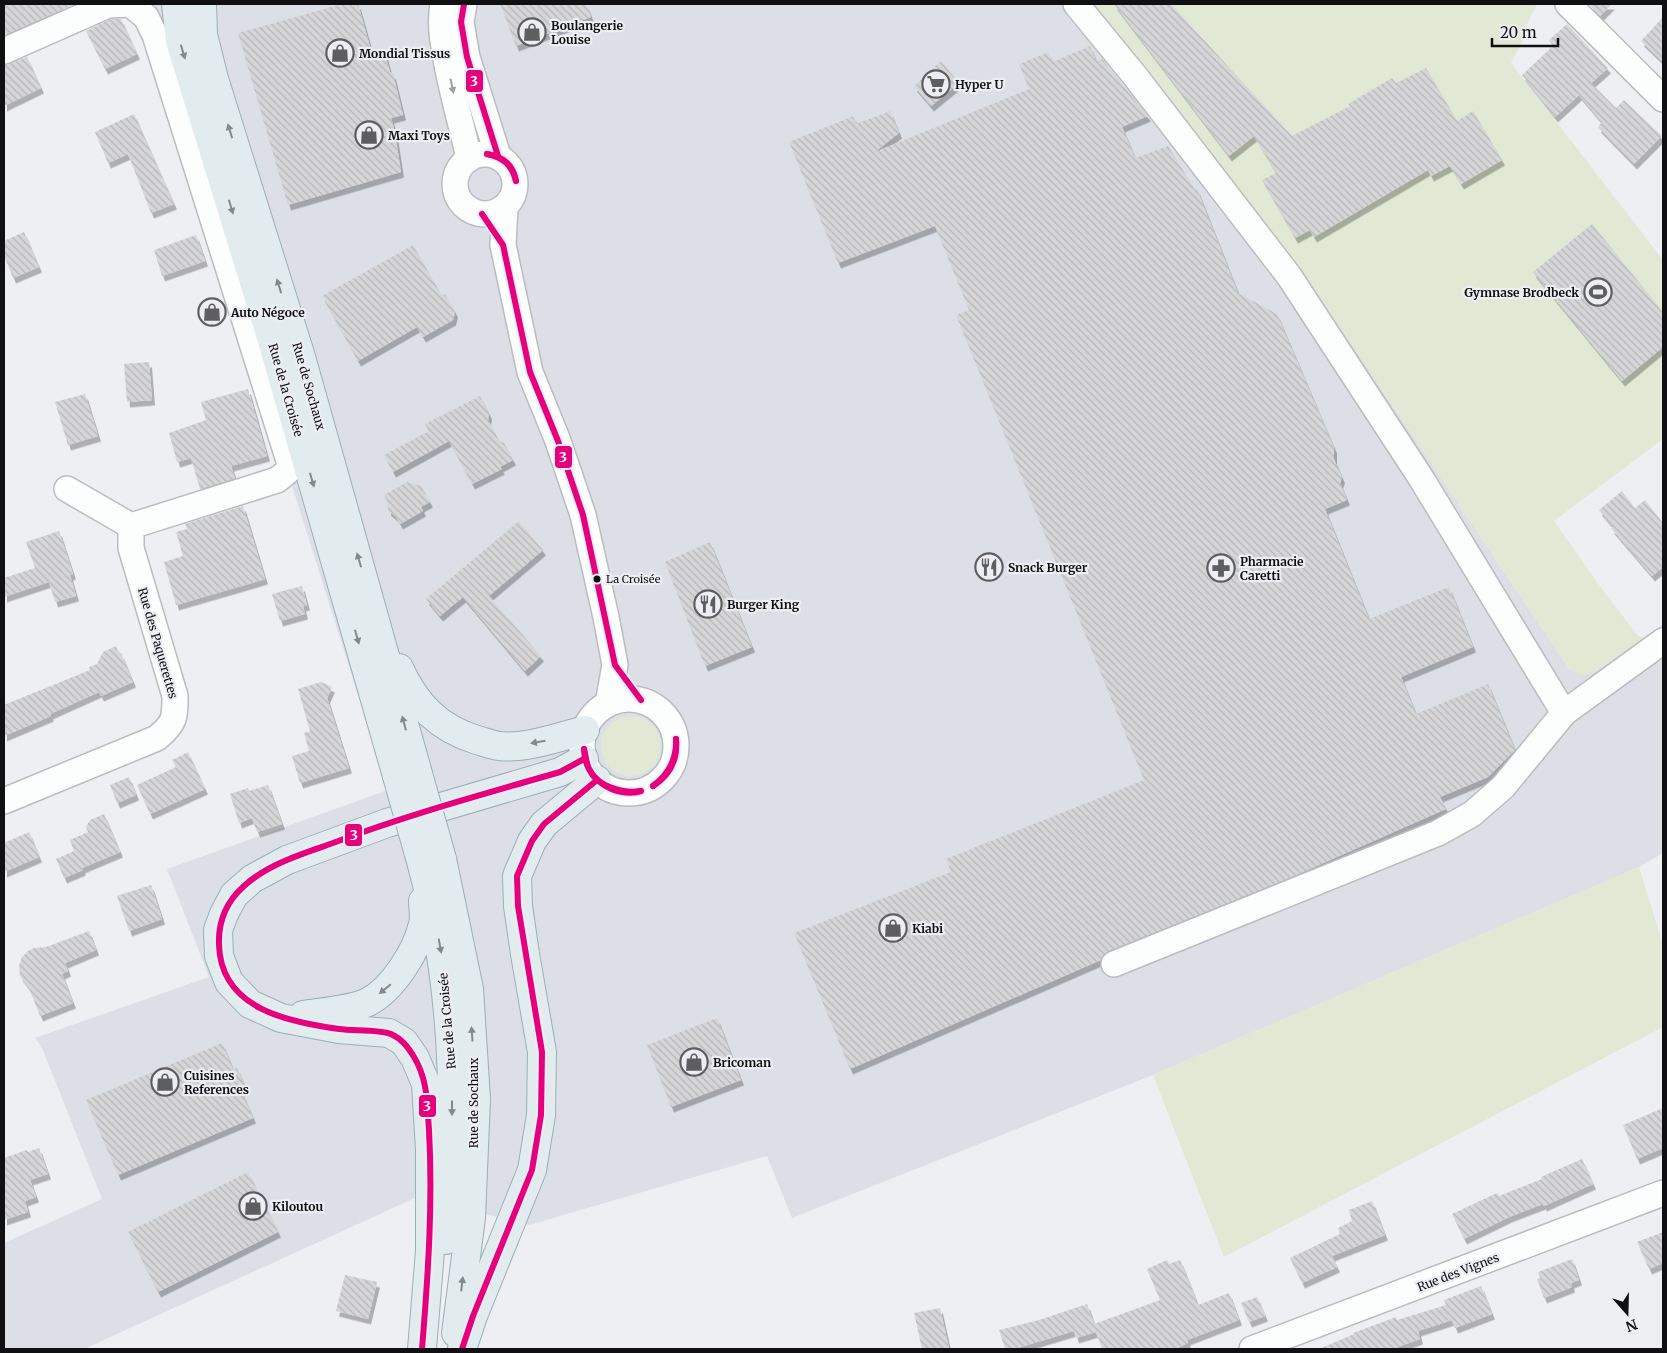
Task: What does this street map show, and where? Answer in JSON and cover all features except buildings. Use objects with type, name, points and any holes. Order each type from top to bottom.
[{"type":"main road","name":"Rue de la Croisée","points":[[176,4],[180,41],[407,773]]},
{"type":"main road","name":"Rue de Sochaux","points":[[202,4],[203,35],[214,79],[302,357],[372,607],[407,773]]},
{"type":"main road","points":[[372,607],[408,688],[432,716],[458,734],[499,746],[538,743],[585,730]]},
{"type":"main road","points":[[424,1349],[430,1251],[430,1150],[426,1084],[415,1058],[404,1042],[389,1033],[339,1029],[281,1018],[250,1004],[229,982],[220,956],[218,930],[234,895],[252,878],[287,860],[379,826],[560,772],[590,769]]},
{"type":"main road","points":[[462,1349],[473,1316],[532,1170],[542,1115],[542,1052],[518,906],[517,876],[532,841],[590,769]]},
{"type":"main road","points":[[281,1018],[338,1010],[368,1002],[391,984],[412,955],[423,923],[432,862],[407,773]]},
{"type":"main road","name":"Rue de la Croisée","points":[[424,1349],[446,1244],[452,1179],[450,1032],[442,955],[433,908],[432,862]]},
{"type":"main road","name":"Rue de Sochaux","points":[[432,862],[469,989],[476,1099],[471,1218],[453,1349]]},
{"type":"street","points":[[4,51],[108,5],[130,4],[146,17],[155,35],[290,464],[287,472],[277,480],[131,526],[67,489]]},
{"type":"street","points":[[443,4],[442,36],[469,158]]},
{"type":"street","points":[[464,4],[461,22],[467,57],[498,156]]},
{"type":"street","points":[[1076,4],[1135,76],[1289,276],[1421,478],[1564,713]]},
{"type":"street","points":[[1568,4],[1663,99]]},
{"type":"street","points":[[488,153],[498,156],[507,162],[513,171],[516,180],[513,196],[493,211],[472,211],[464,205],[455,187],[460,167],[469,158],[478,154],[488,153]]},
{"type":"street","points":[[493,211],[503,245],[530,372],[558,441],[583,515],[615,665],[608,704]]},
{"type":"street","name":"Rue des Paquerettes","points":[[4,801],[156,738],[168,728],[175,716],[175,696],[131,548],[131,526]]},
{"type":"street","points":[[1114,964],[1438,833],[1472,814],[1503,788],[1564,713],[1663,641]]},
{"type":"street","points":[[615,665],[641,700]]},
{"type":"street","points":[[619,700],[641,700],[655,706],[667,717],[674,731],[677,746],[674,761],[666,775],[655,786],[635,793],[621,792],[608,788],[590,769],[582,744],[585,730],[590,719],[608,704],[619,700]]},
{"type":"street","name":"Rue des Vignes","points":[[1252,1349],[1663,1193]]},
{"type":"shaded area","points":[[140,4],[1090,4],[1294,262],[1344,333],[1570,670],[1595,672],[1663,624],[1663,853],[1639,867],[1153,1075],[792,1218],[767,1156],[529,1225],[417,1197],[84,1349],[4,1349],[4,1243],[102,1199],[42,1048],[35,1038],[209,977],[167,869],[388,790]]},
{"type":"green space","points":[[1090,4],[1537,4],[1527,24],[1528,30],[1511,63],[1663,260],[1663,439],[1554,521],[1638,636],[1645,638],[1595,672],[1582,675],[1570,670],[1344,333],[1294,262]]},
{"type":"green space","points":[[625,716],[637,716],[653,724],[659,734],[661,746],[659,758],[653,768],[637,776],[625,776],[609,768],[601,752],[601,740],[609,724]]},
{"type":"green space","points":[[1639,867],[1663,945],[1663,1027],[1224,1257],[1153,1075]]},
{"type":"transit line","name":"3","points":[[464,4],[461,22],[467,57],[498,156]]},
{"type":"transit line","name":"3","points":[[487,154],[498,157],[506,163],[512,170],[516,181]]},
{"type":"transit line","name":"3","points":[[487,154],[498,157],[506,162],[515,175],[516,181]]},
{"type":"transit line","name":"3","points":[[482,214],[503,245],[530,372],[558,441],[583,515],[615,665],[641,700]]},
{"type":"transit line","name":"3","points":[[653,786],[671,766],[675,753],[676,739]]},
{"type":"transit line","name":"3","points":[[653,786],[664,777],[672,766],[676,753],[676,739]]},
{"type":"transit line","name":"3","points":[[584,749],[589,769],[604,785],[619,790],[641,791]]},
{"type":"transit line","name":"3","points":[[584,749],[589,769],[602,784],[621,792],[641,791]]},
{"type":"transit line","name":"3","points":[[422,1349],[428,1267],[430,1185],[427,1102],[419,1066],[412,1053],[398,1038],[391,1034],[380,1031],[339,1029],[299,1022],[279,1016],[244,998],[231,984],[223,967],[219,945],[222,920],[232,899],[244,886],[253,878],[286,860],[417,814],[560,772],[584,759]]},
{"type":"transit line","name":"3","points":[[462,1349],[473,1316],[532,1170],[541,1115],[542,1052],[518,906],[517,876],[532,841],[544,824],[597,780]]},
{"type":"place","name":"Boulangerie Louise","points":[[532,32]]},
{"type":"place","name":"Mondial Tissus","points":[[340,53]]},
{"type":"place","name":"Hyper U","points":[[936,84]]},
{"type":"place","name":"Maxi Toys","points":[[369,135]]},
{"type":"place","name":"Gymnase Brodbeck","points":[[1598,292]]},
{"type":"place","name":"Auto Négoce","points":[[212,312]]},
{"type":"place","name":"Snack Burger","points":[[989,567]]},
{"type":"place","name":"Pharmacie Caretti","points":[[1221,568]]},
{"type":"place","name":"La Croisée","points":[[597,579]]},
{"type":"place","name":"Burger King","points":[[708,604]]},
{"type":"place","name":"Kiabi","points":[[893,928]]},
{"type":"place","name":"Bricoman","points":[[694,1062]]},
{"type":"place","name":"Cuisines References","points":[[165,1082]]},
{"type":"place","name":"Kiloutou","points":[[253,1206]]}]
